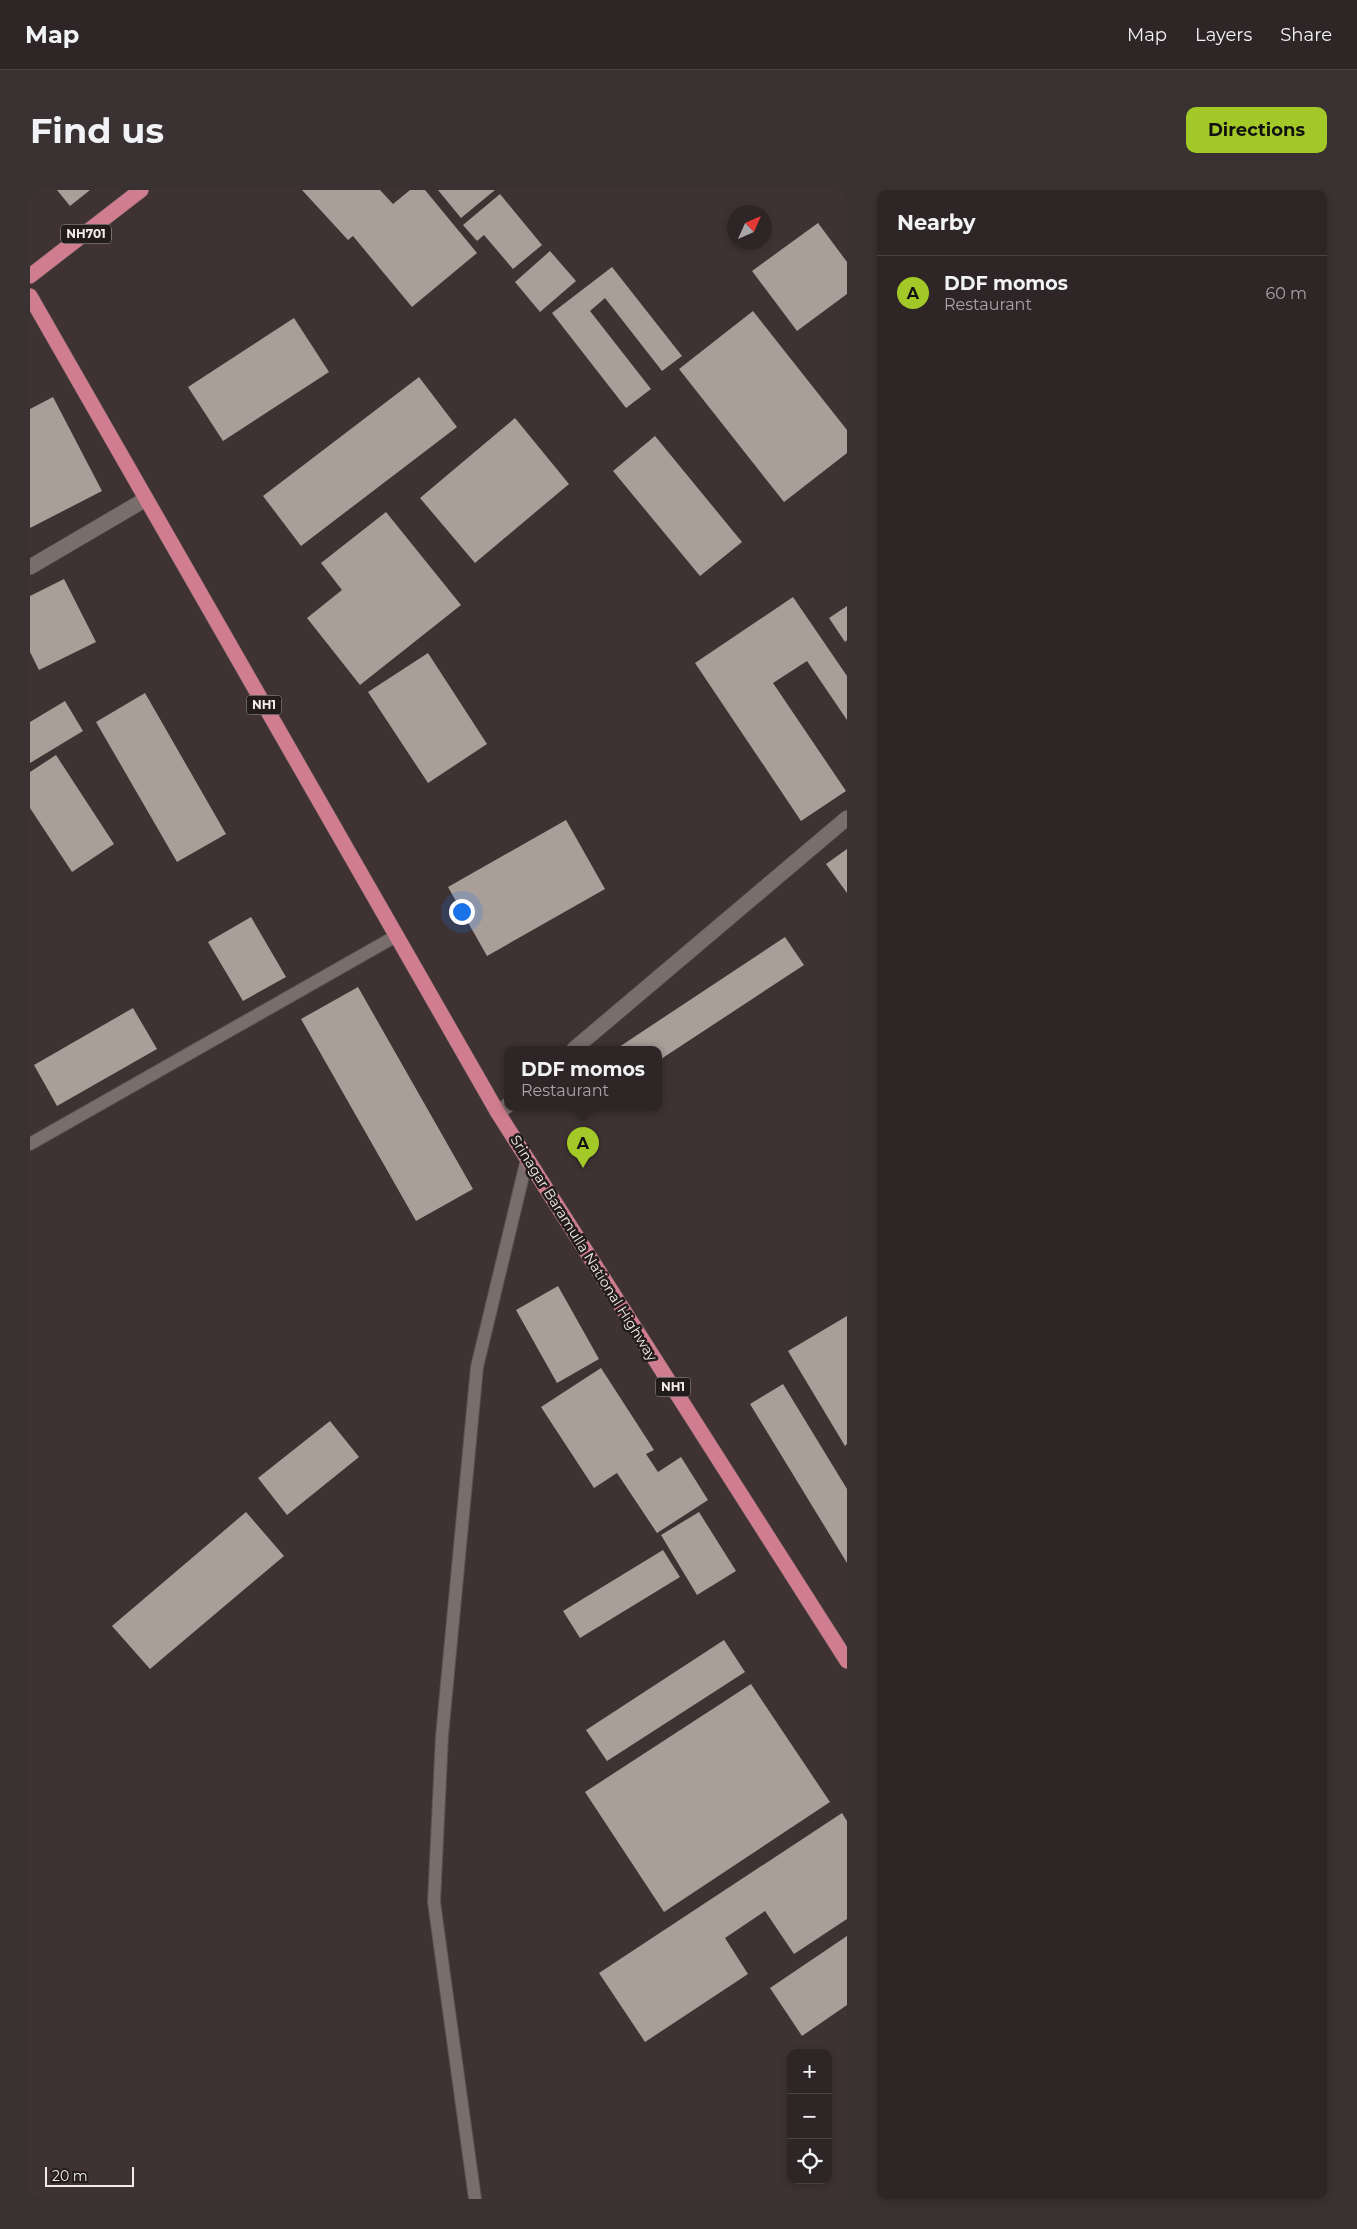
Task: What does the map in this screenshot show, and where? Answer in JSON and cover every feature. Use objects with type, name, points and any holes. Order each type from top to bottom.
[{"type":"highway","name":"NH701","points":[[30,276],[141,190]]},
{"type":"highway","name":"NH1","points":[[30,296],[396,936],[503,1109]]},
{"type":"highway","name":"Srinagar Baramulla National Highway","points":[[503,1109],[527,1159],[847,1661]]},
{"type":"street","points":[[30,567],[146,499]]},
{"type":"street","points":[[578,1046],[847,818]]},
{"type":"lane","points":[[30,1144],[396,936]]},
{"type":"lane","points":[[476,2199],[434,1902],[441,1756],[477,1367],[527,1159]]},
{"type":"building","points":[[57,190],[90,190],[70,206]]},
{"type":"building","points":[[302,190],[380,190],[393,204],[410,190],[425,190],[477,253],[412,307],[353,236],[348,240]]},
{"type":"building","points":[[438,190],[495,190],[461,218]]},
{"type":"building","points":[[500,194],[542,245],[513,269],[484,235],[477,241],[463,225]]},
{"type":"building","points":[[818,223],[847,262],[847,294],[797,331],[752,271]]},
{"type":"building","points":[[550,251],[576,281],[540,312],[515,282]]},
{"type":"building","points":[[612,267],[682,356],[662,371],[605,298],[590,311],[651,389],[626,408],[552,313]]},
{"type":"building","points":[[753,311],[847,430],[847,453],[784,502],[679,369]]},
{"type":"building","points":[[294,318],[329,372],[223,441],[188,387]]},
{"type":"building","points":[[419,377],[457,427],[301,546],[263,496]]},
{"type":"building","points":[[53,397],[102,491],[30,528],[30,409]]},
{"type":"building","points":[[515,418],[569,484],[475,563],[420,498]]},
{"type":"building","points":[[655,436],[742,542],[700,576],[613,471]]},
{"type":"building","points":[[386,512],[461,605],[360,685],[307,618],[342,590],[321,563]]},
{"type":"building","points":[[64,579],[96,642],[39,670],[30,652],[30,596]]},
{"type":"building","points":[[793,597],[847,676],[847,720],[807,661],[773,683],[846,791],[801,821],[695,663]]},
{"type":"building","points":[[847,606],[847,640],[845,642],[829,618]]},
{"type":"building","points":[[428,653],[487,744],[428,783],[368,692]]},
{"type":"building","points":[[145,693],[226,834],[177,862],[96,722]]},
{"type":"building","points":[[65,701],[83,731],[30,763],[30,722]]},
{"type":"building","points":[[56,755],[114,844],[72,872],[30,808],[30,772]]},
{"type":"building","points":[[566,820],[605,889],[487,956],[448,887]]},
{"type":"building","points":[[847,849],[847,893],[826,864]]},
{"type":"building","points":[[251,917],[286,977],[243,1001],[208,942]]},
{"type":"building","points":[[785,937],[804,965],[662,1058],[662,1046],[621,1046]]},
{"type":"building","points":[[358,987],[473,1189],[416,1221],[301,1019]]},
{"type":"building","points":[[133,1008],[157,1049],[57,1106],[34,1065]]},
{"type":"building","points":[[558,1286],[599,1359],[557,1383],[516,1310]]},
{"type":"building","points":[[847,1316],[847,1444],[845,1446],[788,1351]]},
{"type":"building","points":[[601,1368],[654,1450],[646,1454],[658,1472],[681,1457],[708,1500],[657,1533],[617,1473],[594,1488],[541,1407]]},
{"type":"building","points":[[783,1384],[847,1489],[847,1563],[750,1404]]},
{"type":"building","points":[[330,1421],[359,1457],[287,1515],[258,1478]]},
{"type":"building","points":[[246,1512],[284,1556],[150,1669],[112,1626]]},
{"type":"building","points":[[699,1512],[736,1571],[697,1595],[661,1535]]},
{"type":"building","points":[[663,1550],[680,1577],[580,1638],[563,1611]]},
{"type":"building","points":[[724,1640],[745,1672],[607,1761],[586,1730]]},
{"type":"building","points":[[751,1684],[830,1802],[664,1912],[585,1792]]},
{"type":"building","points":[[842,1813],[847,1821],[847,1919],[794,1954],[765,1911],[725,1938],[748,1974],[645,2042],[599,1973]]},
{"type":"building","points":[[847,1936],[847,2005],[802,2036],[770,1988]]},
{"type":"place","name":"DDF momos","points":[[583,1168]]}]
